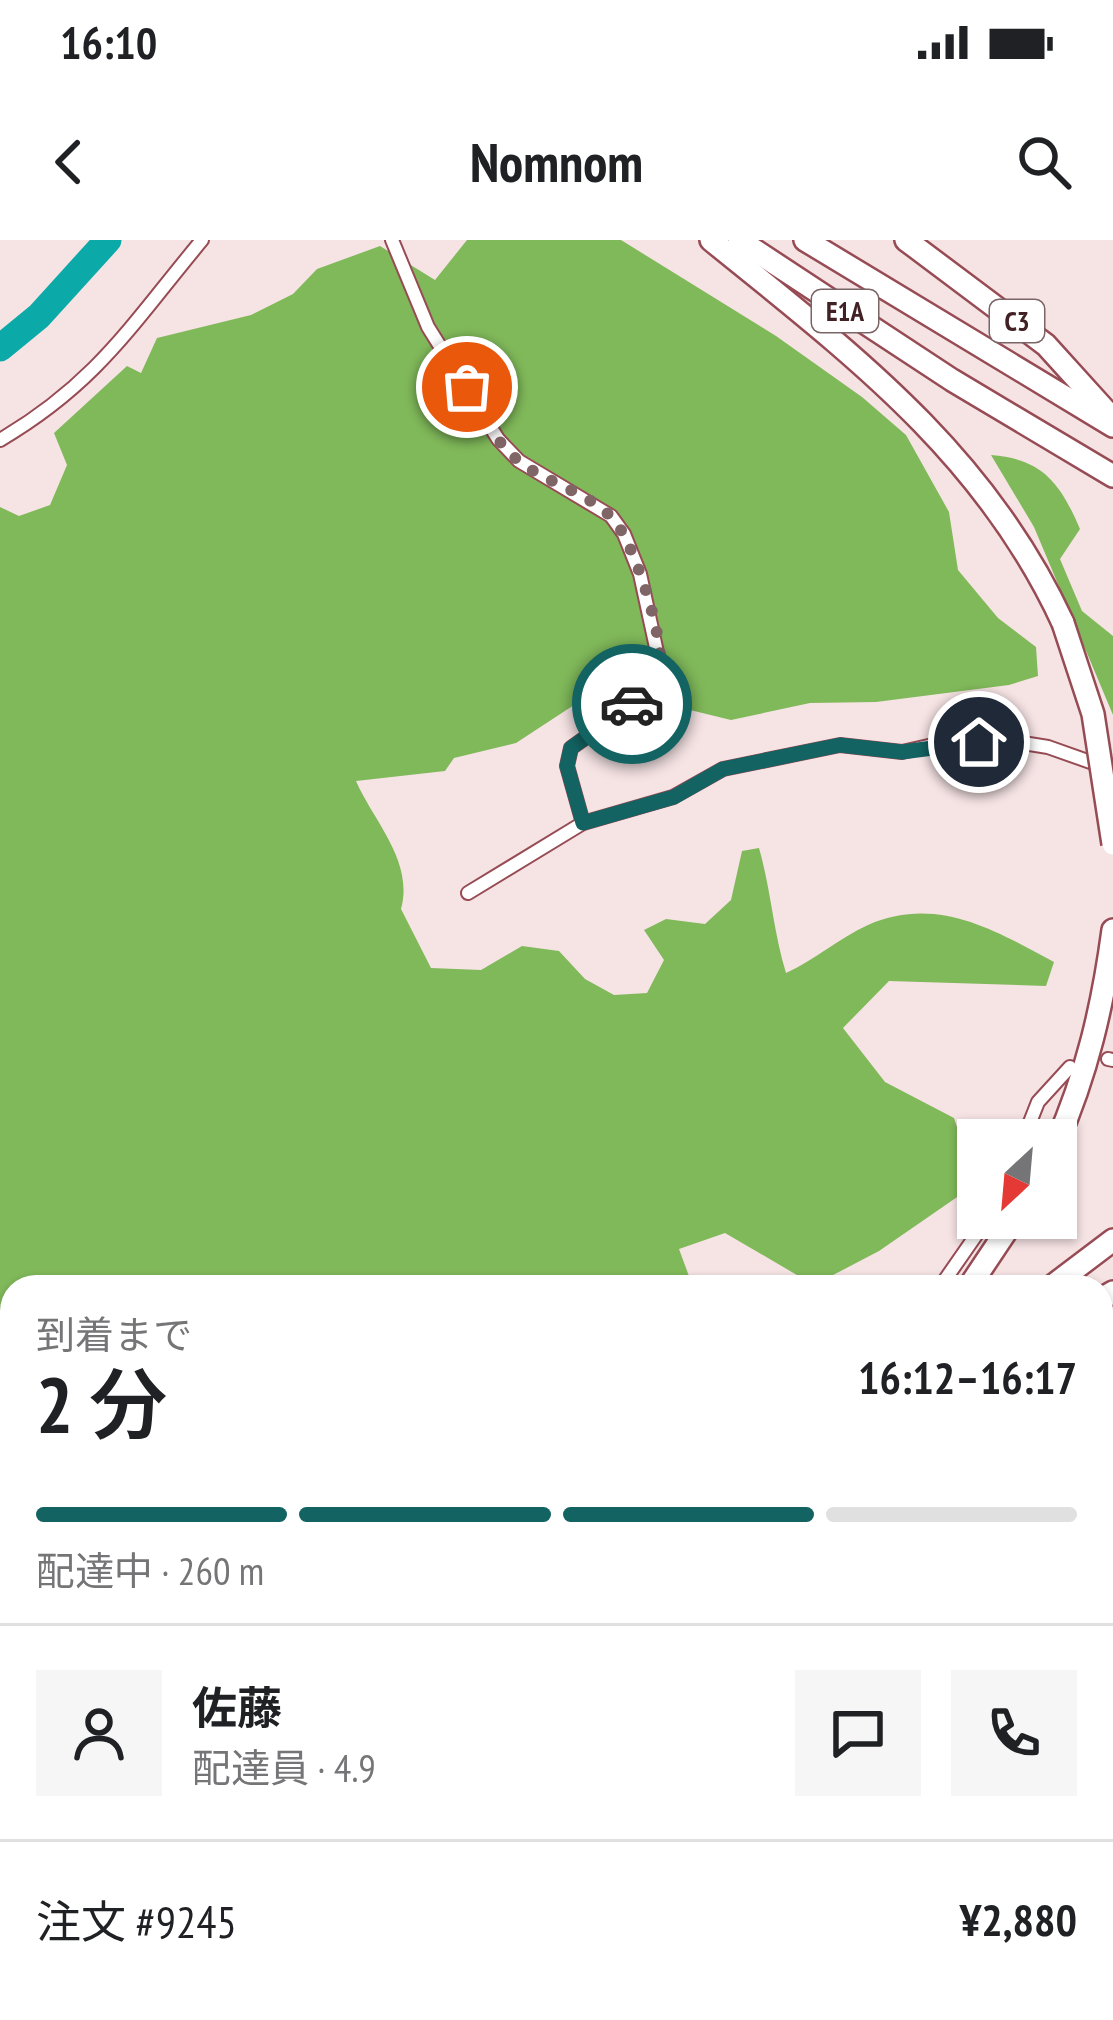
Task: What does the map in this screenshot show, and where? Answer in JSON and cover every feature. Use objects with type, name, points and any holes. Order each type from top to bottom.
[{"type":"highway","points":[[711,240],[916,412],[979,482],[1036,564],[1063,623],[1093,714],[1113,844]]},
{"type":"highway","name":"E1A","points":[[739,240],[952,380],[1113,476]]},
{"type":"highway","name":"E1A","points":[[805,240],[975,346],[1106,419]]},
{"type":"highway","name":"C3","points":[[906,240],[1046,345],[1106,419]]},
{"type":"highway","points":[[1066,1119],[1103,1007],[1113,930]]},
{"type":"highway","points":[[977,1275],[1002,1239]]},
{"type":"highway","points":[[1067,1275],[1113,1240]]},
{"type":"street","points":[[0,440],[56,406],[108,358],[202,240]]},
{"type":"street","points":[[392,240],[417,306],[498,440],[519,461],[611,516],[640,574],[660,667],[638,700],[571,748],[567,766],[583,823]]},
{"type":"street","points":[[468,893],[583,823],[674,797],[723,769],[840,745],[902,752],[946,742],[1012,742],[1048,747],[1113,770]]},
{"type":"street","points":[[1031,1119],[1038,1102],[1070,1067]]},
{"type":"street","points":[[948,1275],[973,1239]]},
{"type":"green space","points":[[467,240],[621,240],[776,336],[906,435],[949,512],[958,570],[998,618],[1036,647],[1038,676],[1009,685],[876,702],[810,703],[731,720],[600,688],[516,743],[454,758],[445,771],[356,781],[397,858],[404,891],[401,909],[431,968],[481,970],[522,946],[559,951],[585,979],[614,995],[647,993],[664,960],[644,930],[666,919],[705,924],[731,900],[742,851],[759,848],[786,973],[868,925],[918,914],[987,928],[1054,962],[1046,986],[889,981],[843,1028],[885,1082],[954,1118],[957,1197],[879,1251],[833,1275],[797,1275],[725,1233],[679,1249],[689,1275],[0,1275],[0,507],[19,516],[50,505],[67,465],[54,433],[127,366],[141,373],[157,338],[251,315],[293,294],[317,269],[380,246],[435,280]]},
{"type":"green space","points":[[991,455],[1036,468],[1056,486],[1073,512],[1080,529],[1060,559],[1082,611],[1113,636],[1113,715],[1034,527]]},
{"type":"waterway","points":[[0,348],[39,316],[108,240]]},
{"type":"way so far","points":[[467,387],[498,440],[519,461],[611,516],[624,534],[640,574],[660,667],[655,682],[632,704]]},
{"type":"route","points":[[632,704],[571,748],[567,766],[583,823],[674,797],[723,769],[840,745],[902,752],[946,742],[979,742]]}]
